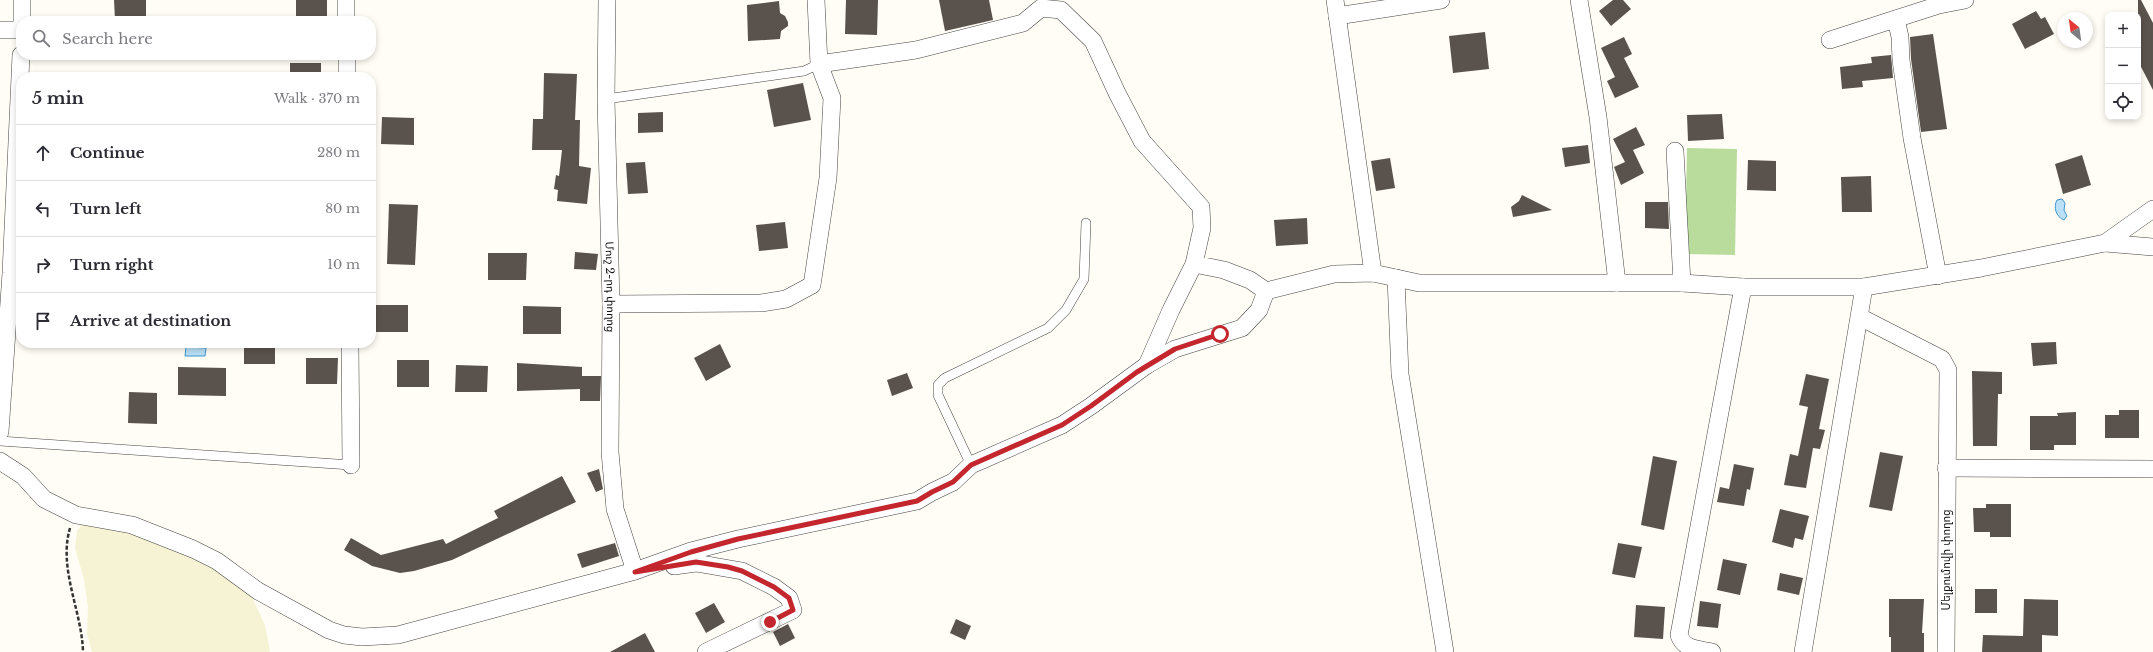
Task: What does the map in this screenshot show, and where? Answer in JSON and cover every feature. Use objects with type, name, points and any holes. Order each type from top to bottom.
[{"type":"street","points":[[22,0],[22,16]]},
{"type":"street","points":[[346,0],[346,16]]},
{"type":"street","name":"Մուշ 2-րդ փողոց","points":[[607,0],[606,99],[611,304],[610,459],[615,509],[635,572]]},
{"type":"street","points":[[611,304],[761,303],[786,299],[812,285],[828,178],[832,98],[819,64],[816,0]]},
{"type":"street","points":[[1373,273],[1336,8],[1441,0]]},
{"type":"street","points":[[1579,0],[1598,117],[1617,283]]},
{"type":"street","points":[[1830,40],[1939,5],[1965,0]]},
{"type":"street","points":[[819,64],[916,50],[1024,23],[1041,8],[1059,5],[1093,41],[1117,93],[1142,141],[1201,208],[1202,228],[1194,264],[1147,365]]},
{"type":"street","points":[[1896,19],[1900,37],[1901,60],[1912,138],[1938,276]]},
{"type":"street","points":[[0,30],[16,30]]},
{"type":"street","points":[[20,72],[21,60]]},
{"type":"street","points":[[347,60],[347,72]]},
{"type":"street","points":[[1675,151],[1682,284]]},
{"type":"street","points":[[0,432],[11,273],[16,164]]},
{"type":"street","points":[[2105,243],[2153,209]]},
{"type":"street","points":[[1194,264],[1224,270],[1250,280],[1266,291],[1334,274],[1373,273],[1419,283],[1617,283],[1743,287],[1864,287],[1938,276],[2105,243],[2153,247]]},
{"type":"street","points":[[1396,278],[1400,374],[1445,652]]},
{"type":"street","points":[[1712,652],[1688,647],[1682,642],[1679,635],[1743,287]]},
{"type":"street","points":[[1803,652],[1864,287]]},
{"type":"street","points":[[0,461],[23,476],[44,499],[74,514],[132,525],[193,549],[217,561],[258,591],[312,622],[344,635],[362,637],[398,635],[635,572],[691,552],[738,539],[917,501],[953,482],[971,465],[1062,425],[1091,406],[1147,365],[1175,349],[1201,339],[1242,328],[1259,310],[1266,291]]},
{"type":"street","name":"Մելքումովի փողոց","points":[[1860,317],[1942,359],[1948,370],[1946,468],[1946,652]]},
{"type":"street","points":[[350,348],[351,465]]},
{"type":"street","points":[[1946,468],[2153,469]]},
{"type":"street","points":[[635,572],[696,562],[714,564],[742,571],[774,587],[789,598],[793,610],[706,652]]},
{"type":"lane","points":[[606,99],[804,71],[819,64]]},
{"type":"lane","points":[[971,465],[938,394],[938,385],[945,378],[1048,328],[1066,310],[1084,279],[1086,224]]},
{"type":"lane","points":[[0,441],[351,465]]},
{"type":"path","points":[[74,514],[66,541],[68,568],[80,628],[82,652]]},
{"type":"shaded area","points":[[85,520],[111,524],[191,553],[250,593],[265,625],[270,652],[92,652],[87,634],[88,607],[84,579],[75,548],[77,531]]},
{"type":"green space","points":[[1687,148],[1737,149],[1735,255],[1685,254]]},
{"type":"water","points":[[2062,199],[2065,203],[2064,210],[2067,216],[2064,220],[2059,217],[2055,209],[2057,200]]},
{"type":"water","points":[[186,348],[206,348],[205,356],[185,356]]},
{"type":"building","points":[[114,0],[146,0],[146,16],[115,16]]},
{"type":"building","points":[[296,0],[327,0],[327,16],[296,16]]},
{"type":"building","points":[[846,0],[878,0],[877,35],[845,34]]},
{"type":"building","points":[[939,0],[989,0],[993,20],[945,31]]},
{"type":"building","points":[[1613,0],[1623,0],[1631,9],[1611,26],[1599,11]]},
{"type":"building","points":[[2138,0],[2141,0],[2153,23],[2153,90],[2141,67],[2141,12],[2138,12]]},
{"type":"building","points":[[779,1],[780,13],[785,16],[788,22],[788,26],[781,31],[780,39],[748,41],[747,5]]},
{"type":"building","points":[[2036,11],[2041,19],[2045,17],[2054,34],[2025,49],[2012,24]]},
{"type":"building","points":[[1485,32],[1489,69],[1453,73],[1449,36]]},
{"type":"building","points":[[1933,34],[1947,129],[1921,132],[1911,59],[1910,37]]},
{"type":"building","points":[[1624,37],[1632,54],[1624,58],[1639,87],[1615,98],[1607,81],[1615,77],[1601,48]]},
{"type":"building","points":[[1891,55],[1893,78],[1862,81],[1863,87],[1842,89],[1840,67],[1872,63],[1871,57]]},
{"type":"building","points":[[290,63],[321,63],[321,72],[290,72]]},
{"type":"building","points":[[544,73],[577,74],[575,120],[580,120],[579,166],[591,168],[587,204],[557,201],[558,190],[554,189],[556,175],[559,176],[562,150],[532,150],[533,119],[543,119]]},
{"type":"building","points":[[803,83],[811,120],[774,127],[767,90]]},
{"type":"building","points":[[663,112],[663,132],[638,133],[638,113]]},
{"type":"building","points":[[1722,114],[1724,139],[1688,141],[1687,115]]},
{"type":"building","points":[[382,117],[414,118],[414,145],[381,144]]},
{"type":"building","points":[[1636,127],[1645,145],[1633,150],[1644,173],[1621,185],[1614,167],[1625,162],[1613,139]]},
{"type":"building","points":[[1588,145],[1590,163],[1565,167],[1562,148]]},
{"type":"building","points":[[2082,155],[2091,185],[2063,194],[2055,164]]},
{"type":"building","points":[[1390,158],[1395,188],[1376,191],[1371,161]]},
{"type":"building","points":[[1748,160],[1776,161],[1776,191],[1747,190]]},
{"type":"building","points":[[645,162],[648,193],[628,194],[626,163]]},
{"type":"building","points":[[1871,176],[1872,212],[1842,212],[1841,177]]},
{"type":"building","points":[[1522,195],[1552,210],[1513,217],[1511,207],[1519,201]]},
{"type":"building","points":[[1645,202],[1668,202],[1669,229],[1645,228]]},
{"type":"building","points":[[389,204],[418,205],[415,265],[387,264]]},
{"type":"building","points":[[1307,218],[1308,244],[1276,246],[1274,220]]},
{"type":"building","points":[[785,222],[788,248],[759,251],[756,225]]},
{"type":"building","points":[[575,252],[598,254],[596,270],[574,269]]},
{"type":"building","points":[[488,253],[527,253],[526,280],[488,280]]},
{"type":"building","points":[[376,305],[408,305],[408,332],[376,332]]},
{"type":"building","points":[[523,306],[561,307],[561,334],[523,334]]},
{"type":"building","points":[[2056,342],[2057,364],[2033,366],[2031,343]]},
{"type":"building","points":[[720,344],[731,367],[706,381],[694,358]]},
{"type":"building","points":[[244,348],[275,348],[275,364],[244,364]]},
{"type":"building","points":[[306,358],[338,358],[337,384],[306,384]]},
{"type":"building","points":[[397,360],[429,360],[429,387],[397,387]]},
{"type":"building","points":[[517,363],[582,367],[582,376],[601,376],[600,401],[580,401],[580,389],[517,391]]},
{"type":"building","points":[[456,365],[488,366],[487,392],[455,392]]},
{"type":"building","points":[[178,367],[226,368],[226,396],[178,395]]},
{"type":"building","points":[[1972,371],[2002,372],[2002,394],[1998,394],[1997,446],[1973,446]]},
{"type":"building","points":[[907,373],[913,388],[892,396],[887,380]]},
{"type":"building","points":[[1806,374],[1829,379],[1819,429],[1825,430],[1820,449],[1813,448],[1806,488],[1784,485],[1790,454],[1798,456],[1808,407],[1799,405]]},
{"type":"building","points":[[129,392],[157,393],[157,424],[128,423]]},
{"type":"building","points":[[2119,410],[2139,410],[2139,438],[2105,438],[2105,415],[2119,415]]},
{"type":"building","points":[[2076,412],[2076,445],[2054,445],[2054,450],[2030,450],[2030,416],[2058,416],[2057,413]]},
{"type":"building","points":[[1880,452],[1903,456],[1892,511],[1869,507]]},
{"type":"building","points":[[1653,456],[1677,461],[1664,530],[1641,525]]},
{"type":"building","points":[[1734,464],[1754,468],[1750,490],[1747,489],[1744,506],[1717,502],[1720,487],[1729,489]]},
{"type":"building","points":[[599,469],[603,489],[596,492],[587,473]]},
{"type":"building","points":[[562,476],[576,502],[452,560],[414,571],[400,573],[372,566],[344,550],[351,538],[381,555],[443,539],[446,544],[498,518],[494,511]]},
{"type":"building","points":[[1986,504],[2011,504],[2011,537],[1990,537],[1990,532],[1974,532],[1973,508],[1986,508]]},
{"type":"building","points":[[1780,509],[1809,516],[1803,540],[1795,538],[1793,548],[1772,542]]},
{"type":"building","points":[[615,543],[619,556],[582,568],[577,554]]},
{"type":"building","points":[[1618,543],[1642,547],[1635,578],[1612,574]]},
{"type":"building","points":[[1723,559],[1747,564],[1740,595],[1717,590]]},
{"type":"building","points":[[1780,573],[1803,578],[1799,595],[1777,590]]},
{"type":"building","points":[[1975,589],[1997,589],[1997,613],[1975,613]]},
{"type":"building","points":[[1889,599],[1924,599],[1922,633],[1924,633],[1924,652],[1891,652],[1891,637],[1889,637]]},
{"type":"building","points":[[2024,599],[2058,600],[2058,636],[2042,635],[2042,652],[1982,652],[1983,635],[2023,636]]},
{"type":"building","points":[[1700,601],[1721,604],[1718,628],[1697,626]]},
{"type":"building","points":[[714,603],[725,622],[706,633],[695,613]]},
{"type":"building","points":[[1636,605],[1665,607],[1663,639],[1634,637]]},
{"type":"building","points":[[956,619],[971,626],[965,640],[950,633]]},
{"type":"building","points":[[788,624],[795,638],[780,646],[773,632]]},
{"type":"building","points":[[645,633],[655,652],[610,652]]},
{"type":"route","points":[[770,622],[793,610],[789,598],[774,587],[742,571],[714,564],[696,562],[635,572],[691,552],[738,539],[917,501],[953,482],[971,465],[1062,425],[1091,406],[1147,365],[1175,349],[1201,339],[1220,334]]}]
